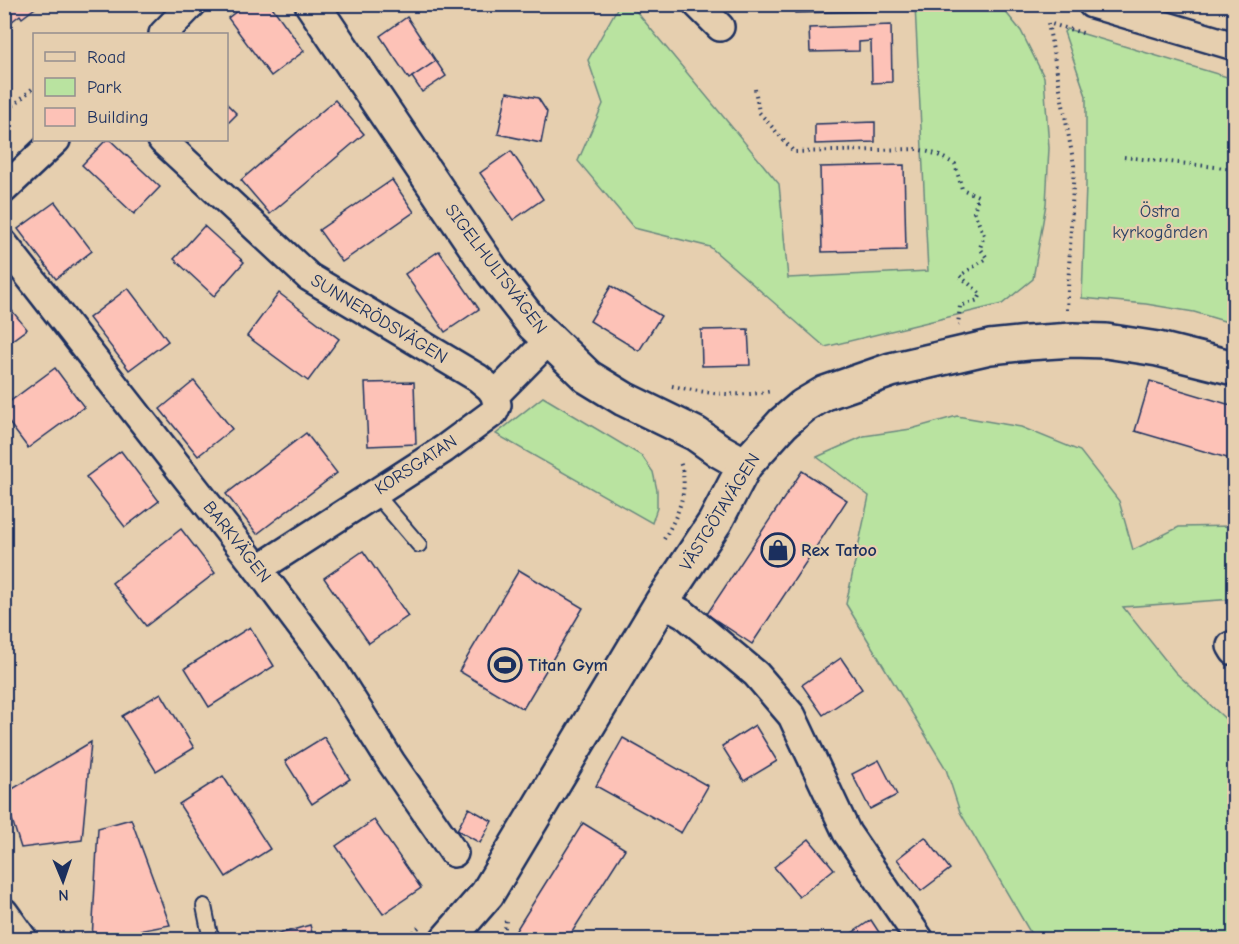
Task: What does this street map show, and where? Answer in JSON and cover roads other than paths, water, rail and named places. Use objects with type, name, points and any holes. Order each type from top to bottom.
[{"type":"street","points":[[164,33],[192,4]]},
{"type":"street","name":"SIGELHULTSVÄGEN","points":[[312,4],[492,271],[533,324],[588,376],[624,399],[696,434],[745,465]]},
{"type":"street","points":[[697,4],[720,27]]},
{"type":"street","points":[[1092,4],[1234,46]]},
{"type":"street","points":[[4,189],[55,141]]},
{"type":"street","name":"SUNNERÖDSVÄGEN","points":[[163,141],[309,277],[478,378],[495,395]]},
{"type":"street","name":"BARKVÄGEN","points":[[4,244],[258,569],[330,665],[391,762],[454,853]]},
{"type":"street","name":"KORSGATAN","points":[[258,569],[374,492],[444,449],[494,412],[497,405],[495,395],[549,340]]},
{"type":"street","name":"VÄSTGÖTAVÄGEN","points":[[447,939],[487,894],[662,602],[716,522],[745,465],[783,423],[803,406],[825,393],[891,370],[978,350],[1028,343],[1073,340],[1106,341],[1158,350],[1234,368]]},
{"type":"street","points":[[662,602],[684,614],[756,674],[792,716],[847,833],[920,939]]},
{"type":"street","points":[[4,912],[24,939]]},
{"type":"lane","points":[[374,492],[419,545]]},
{"type":"lane","points":[[204,906],[211,939]]},
{"type":"place","name":"Rex Tatoo","points":[[778,550]]},
{"type":"place","name":"Titan Gym","points":[[505,665]]},
{"type":"park label","name":"Östra kyrkogården","points":[[1160,221]]}]
